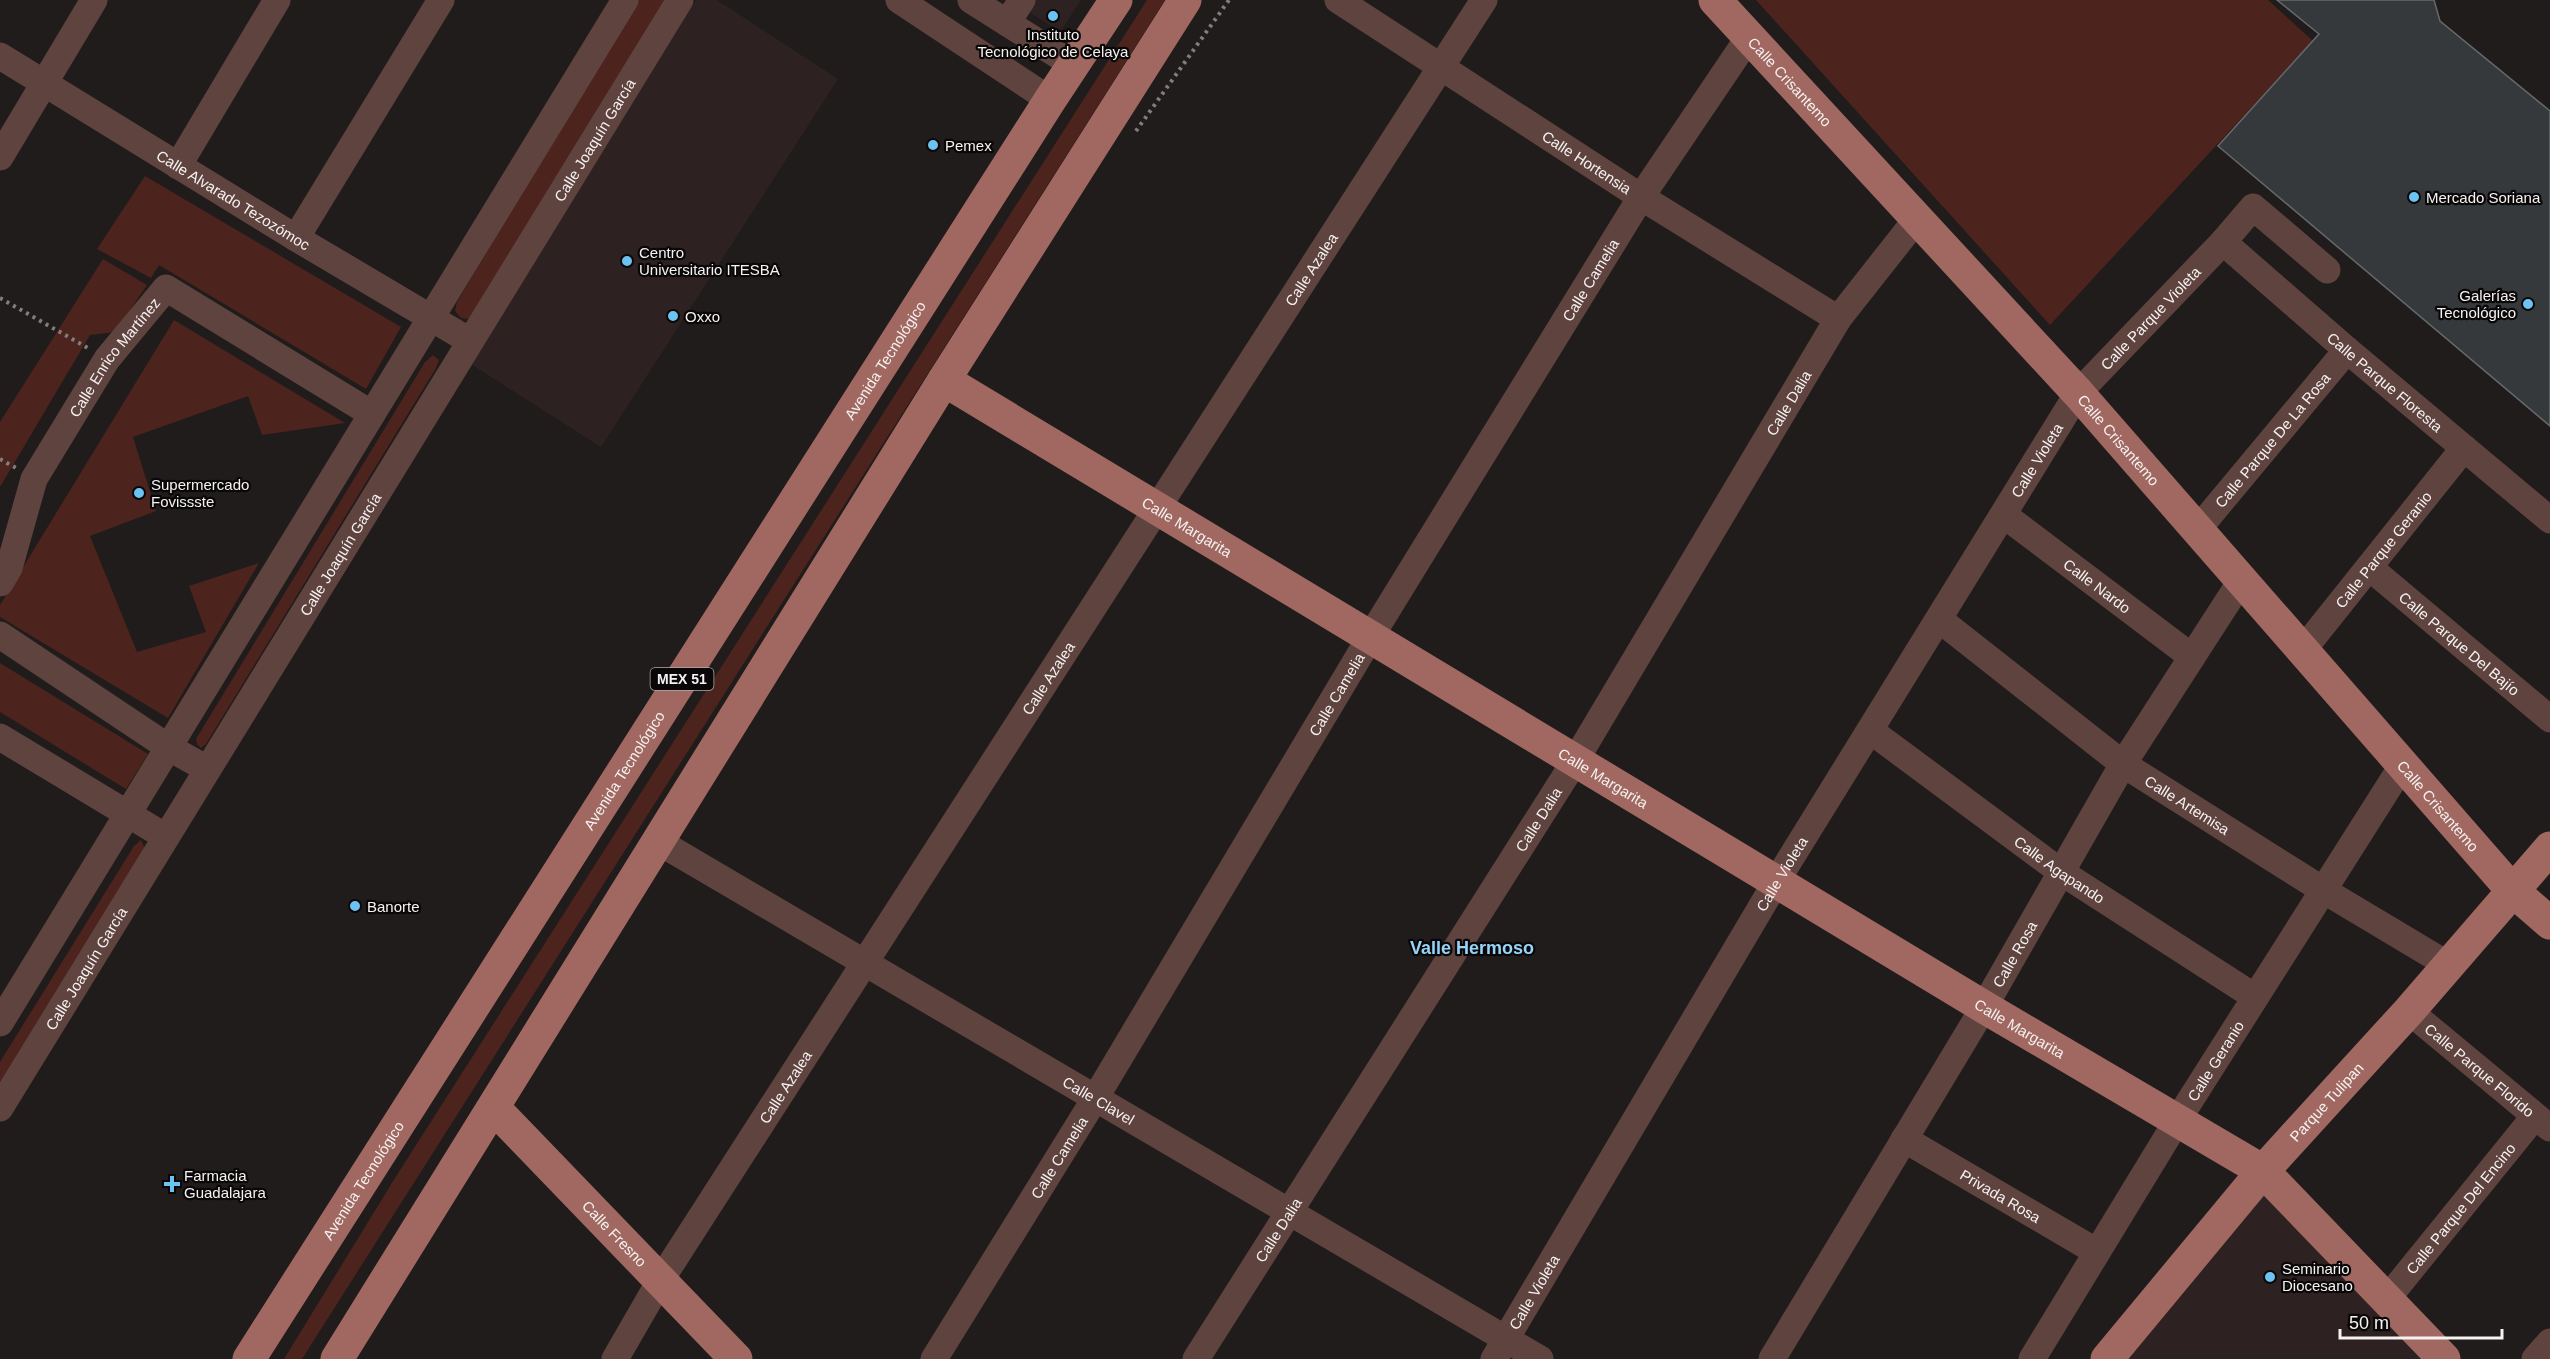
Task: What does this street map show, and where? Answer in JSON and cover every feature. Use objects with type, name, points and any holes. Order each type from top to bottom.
[{"type":"main road","name":"Avenida Tecnológico","points":[[249,1359],[1072,64],[1116,0]]},
{"type":"main road","points":[[337,1359],[944,380],[1185,0]]},
{"type":"main road","name":"Calle Crisantemo","points":[[1715,0],[2078,393],[2512,890],[2550,923]]},
{"type":"main road","name":"Calle Margarita","points":[[944,380],[1984,1007],[2176,1122],[2263,1171],[2444,1359]]},
{"type":"main road","name":"Parque Tulipan","points":[[2107,1359],[2263,1171],[2450,966],[2512,890],[2550,848]]},
{"type":"main road","name":"Calle Fresno","points":[[494,1108],[736,1359]]},
{"type":"street","points":[[0,157],[94,0]]},
{"type":"street","points":[[178,166],[277,0]]},
{"type":"street","points":[[296,238],[441,0]]},
{"type":"street","points":[[0,1023],[624,0]]},
{"type":"street","name":"Calle Joaquín García","points":[[0,1108],[680,0]]},
{"type":"street","points":[[899,0],[1050,100]]},
{"type":"street","points":[[971,0],[1072,64]]},
{"type":"street","points":[[1007,23],[1022,0]]},
{"type":"street","name":"Calle Hortensia","points":[[1338,0],[1641,197],[1838,319]]},
{"type":"street","name":"Calle Azalea","points":[[615,1359],[660,1281],[1484,0]]},
{"type":"street","name":"Calle Camelia","points":[[934,1359],[1096,1097],[1371,636],[1641,197],[1749,38]]},
{"type":"street","name":"Calle Alvarado Tezozómoc","points":[[0,56],[296,238],[470,341]]},
{"type":"street","name":"Calle Parque Violeta","points":[[2078,393],[2223,242],[2253,207],[2327,270]]},
{"type":"street","name":"Calle Dalia","points":[[1196,1359],[1575,761],[1838,319],[1916,220]]},
{"type":"street","name":"Calle Parque Floresta","points":[[2223,242],[2347,350],[2550,520]]},
{"type":"street","name":"Calle Enrico Martínez","points":[[0,583],[9,568],[34,479],[107,359],[166,288],[372,414]]},
{"type":"street","name":"Calle Parque De La Rosa","points":[[2198,529],[2347,350]]},
{"type":"street","name":"Calle Violeta","points":[[1500,1349],[1776,882],[1940,620],[2078,393]]},
{"type":"street","name":"Calle Parque Geranio","points":[[2301,651],[2370,568],[2464,448]]},
{"type":"street","name":"Calle Nardo","points":[[2004,515],[2192,657]]},
{"type":"street","name":"Calle Parque Del Bajío","points":[[2370,568],[2550,719]]},
{"type":"street","name":"Calle Rosa","points":[[1772,1359],[1984,1007],[2123,764],[2241,580]]},
{"type":"street","name":"Calle Artemisa","points":[[1940,620],[2123,764],[2323,890],[2450,966]]},
{"type":"street","points":[[0,635],[168,747],[207,769]]},
{"type":"street","name":"Calle Agapando","points":[[1871,731],[2061,872],[2255,997]]},
{"type":"street","points":[[0,737],[166,837]]},
{"type":"street","name":"Calle Geranio","points":[[2032,1359],[2176,1122],[2402,766]]},
{"type":"street","name":"Calle Clavel","points":[[658,842],[1290,1212],[1500,1349],[1540,1359]]},
{"type":"street","name":"Calle Parque Florido","points":[[2409,1011],[2543,1122]]},
{"type":"street","name":"Calle Parque Del Encino","points":[[2386,1300],[2543,1122]]},
{"type":"street","name":"Privada Rosa","points":[[1904,1139],[2097,1252]]},
{"type":"street","points":[[2535,1359],[2550,1342]]},
{"type":"path","points":[[0,298],[107,359]]},
{"type":"shaded area","points":[[637,0],[668,0],[473,313],[468,319],[461,318],[455,311],[457,302]]},
{"type":"shaded area","name":"Centro Universitario ITESBA","points":[[696,0],[717,0],[838,79],[601,447],[469,363]]},
{"type":"shaded area","name":"Instituto Tecnológico de Celaya","points":[[1011,0],[1081,0],[1060,32]]},
{"type":"shaded area","points":[[1147,0],[1165,0],[302,1359],[284,1359],[395,1178]]},
{"type":"shaded area","points":[[1756,0],[2268,0],[2313,41],[2050,325]]},
{"type":"shaded area","points":[[145,176],[401,327],[366,389],[159,265],[151,278],[97,249]]},
{"type":"shaded area","points":[[103,259],[147,285],[115,332],[90,335],[0,487],[0,422]]},
{"type":"shaded area","points":[[174,320],[345,423],[262,435],[248,396],[133,437],[156,511],[90,536],[137,652],[206,632],[189,586],[259,563],[168,718],[0,617],[0,605]]},
{"type":"shaded area","points":[[433,355],[439,360],[436,368],[206,744],[201,748],[196,739],[425,362]]},
{"type":"shaded area","points":[[0,663],[148,754],[126,789],[0,712]]},
{"type":"shaded area","points":[[141,840],[145,849],[0,1086],[0,1062],[134,846]]},
{"type":"shaded area","name":"Seminario Diocesano","points":[[2265,1194],[2428,1359],[2122,1359]]},
{"type":"building","name":"Mercado Soriana","points":[[2277,0],[2434,0],[2440,21],[2550,111],[2550,426],[2218,146],[2319,34]]},
{"type":"place","name":"Instituto Tecnológico de Celaya","points":[[1053,16]]},
{"type":"place","name":"Pemex","points":[[933,145]]},
{"type":"place","name":"Mercado Soriana","points":[[2414,197]]},
{"type":"place","name":"Centro Universitario ITESBA","points":[[627,261]]},
{"type":"place","name":"Galerías Tecnológico","points":[[2528,304]]},
{"type":"place","name":"Oxxo","points":[[673,316]]},
{"type":"place","name":"Supermercado Fovissste","points":[[139,493]]},
{"type":"place","name":"Banorte","points":[[355,906]]},
{"type":"place","name":"Farmacia Guadalajara","points":[[172,1184]]},
{"type":"place","name":"Seminario Diocesano","points":[[2270,1277]]},
{"type":"district","name":"Valle Hermoso","points":[[1472,948]]}]
